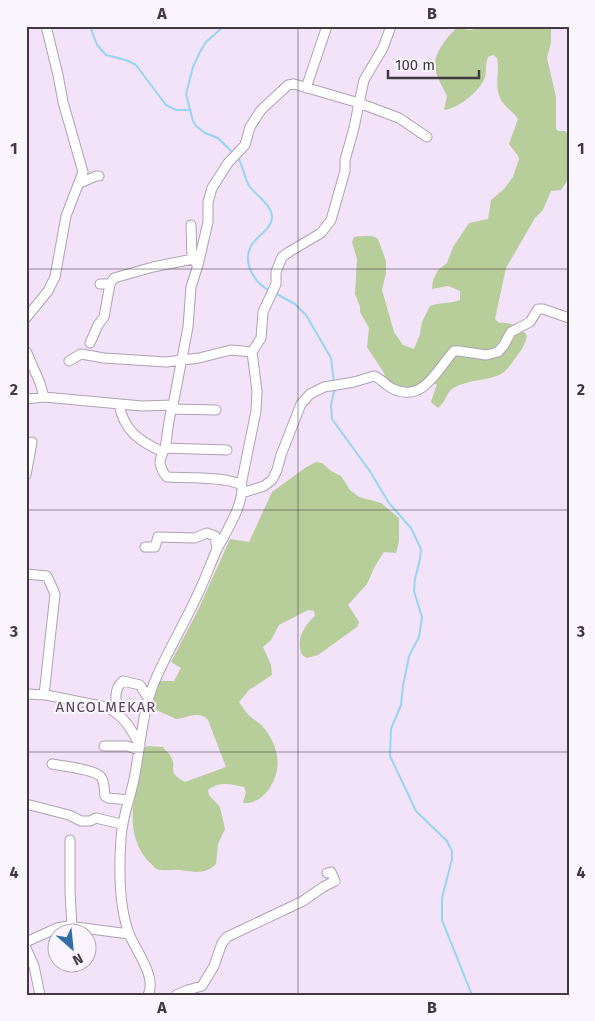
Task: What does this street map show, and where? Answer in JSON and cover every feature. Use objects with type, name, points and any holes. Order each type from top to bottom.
[{"type":"street","points":[[26,318],[48,292],[55,277],[66,216],[82,172],[63,102],[46,26]]},
{"type":"street","points":[[306,88],[327,26]]},
{"type":"street","points":[[148,995],[151,984],[129,934],[122,900],[119,864],[122,824],[129,800],[149,700],[156,678],[232,522],[241,489],[256,411],[257,391],[252,352],[261,338],[263,312],[276,284],[276,272],[282,257],[321,233],[331,220],[345,171],[345,160],[364,80],[383,48],[391,26]]},
{"type":"street","points":[[427,137],[399,118],[359,103],[294,84],[288,85],[267,103],[254,119],[245,145],[232,156],[212,188],[208,202],[208,222],[195,262],[188,327],[164,450],[160,460],[161,468],[167,477],[215,479],[241,489],[264,486],[272,480],[277,470],[281,455],[302,404],[310,394],[324,386],[354,382],[374,376],[391,389],[400,392],[422,389],[430,382],[454,351],[486,355],[498,352],[512,332],[530,322],[538,309],[569,318]]},
{"type":"street","points":[[78,184],[99,176]]},
{"type":"street","points":[[191,225],[195,262]]},
{"type":"street","points":[[90,343],[104,317],[110,284],[114,278],[152,267],[195,262]]},
{"type":"street","points":[[100,284],[110,284]]},
{"type":"street","points":[[69,361],[82,354],[166,362],[200,358],[231,350],[252,352]]},
{"type":"street","points":[[26,351],[44,397]]},
{"type":"street","points":[[26,399],[44,397],[142,406],[216,410]]},
{"type":"street","points":[[118,404],[121,418],[128,429],[141,440],[164,450],[227,450]]},
{"type":"street","points":[[26,475],[32,442]]},
{"type":"street","points":[[146,547],[156,546],[158,537],[195,538],[207,533],[214,536],[218,549]]},
{"type":"street","points":[[26,574],[47,576],[55,594],[44,695]]},
{"type":"street","points":[[140,748],[122,717],[116,698],[117,688],[123,681],[140,685],[149,700]]},
{"type":"street","points":[[26,694],[44,695],[106,707],[114,710],[122,717]]},
{"type":"street","points":[[104,746],[140,748]]},
{"type":"street","points":[[52,764],[73,767],[98,774],[103,780],[106,797],[129,800]]},
{"type":"street","points":[[26,804],[70,815],[81,820],[90,821],[96,818],[122,824]]},
{"type":"street","points":[[70,840],[72,924]]},
{"type":"street","points":[[176,995],[202,986],[214,966],[222,943],[227,937],[303,901],[335,881],[331,872],[327,873]]},
{"type":"street","points":[[98,930],[129,934]]},
{"type":"street","points":[[26,942],[48,932]]},
{"type":"street","points":[[26,948],[34,966],[40,995]]},
{"type":"green space","points":[[480,26],[551,26],[551,42],[547,58],[556,97],[556,129],[558,131],[565,131],[569,136],[569,178],[561,190],[551,191],[543,210],[535,218],[506,268],[495,319],[499,323],[515,325],[525,333],[527,336],[522,349],[504,372],[452,389],[438,408],[431,402],[437,384],[407,395],[388,392],[384,373],[367,347],[369,328],[360,312],[355,294],[357,259],[352,242],[354,237],[360,236],[376,237],[378,239],[386,261],[386,273],[382,290],[394,332],[403,345],[414,349],[422,322],[430,306],[460,300],[460,291],[448,286],[432,289],[433,280],[438,270],[447,263],[453,247],[469,223],[488,219],[491,200],[504,189],[513,177],[519,159],[509,144],[518,119],[503,104],[498,93],[497,58],[493,55],[488,57],[484,80],[477,90],[461,103],[444,110],[447,96],[439,81],[435,65],[439,50],[450,34],[458,27],[469,30]]},
{"type":"green space","points":[[316,462],[322,463],[331,471],[341,476],[350,490],[359,497],[381,503],[399,518],[399,541],[396,553],[384,552],[367,584],[348,605],[359,622],[357,627],[318,655],[307,658],[302,655],[300,649],[300,639],[307,624],[315,616],[314,611],[308,610],[279,625],[271,640],[263,647],[271,665],[272,675],[249,690],[239,702],[249,715],[263,727],[273,742],[276,749],[277,765],[273,781],[261,798],[247,803],[243,803],[246,792],[244,787],[221,784],[208,790],[209,795],[220,807],[225,829],[218,844],[216,864],[208,870],[199,872],[157,869],[140,850],[133,822],[135,792],[144,748],[148,746],[163,747],[173,761],[175,775],[185,782],[226,767],[208,720],[200,715],[176,719],[150,707],[160,681],[174,681],[181,668],[171,662],[198,610],[230,539],[249,542],[272,492]]},
{"type":"waterway","points":[[90,26],[97,45],[106,55],[126,60],[136,65],[166,105],[176,110],[189,110]]},
{"type":"waterway","points":[[224,26],[206,42],[200,52],[193,67],[186,94],[196,126],[205,133],[218,138],[233,153]]},
{"type":"waterway","points":[[238,158],[248,184],[267,205],[272,214],[269,226],[251,246],[248,260],[255,278],[270,291]]},
{"type":"waterway","points":[[275,293],[295,304],[306,315],[331,358],[334,383]]},
{"type":"waterway","points":[[335,387],[331,405],[332,419],[369,470],[389,503],[411,528],[421,549],[414,591],[422,617],[419,637],[409,656],[401,705],[391,729],[390,756],[416,811],[447,841],[452,851],[452,859],[442,898],[442,920],[472,995]]},
{"type":"district","name":"ANCOLMEKAR","points":[[106,707]]}]
